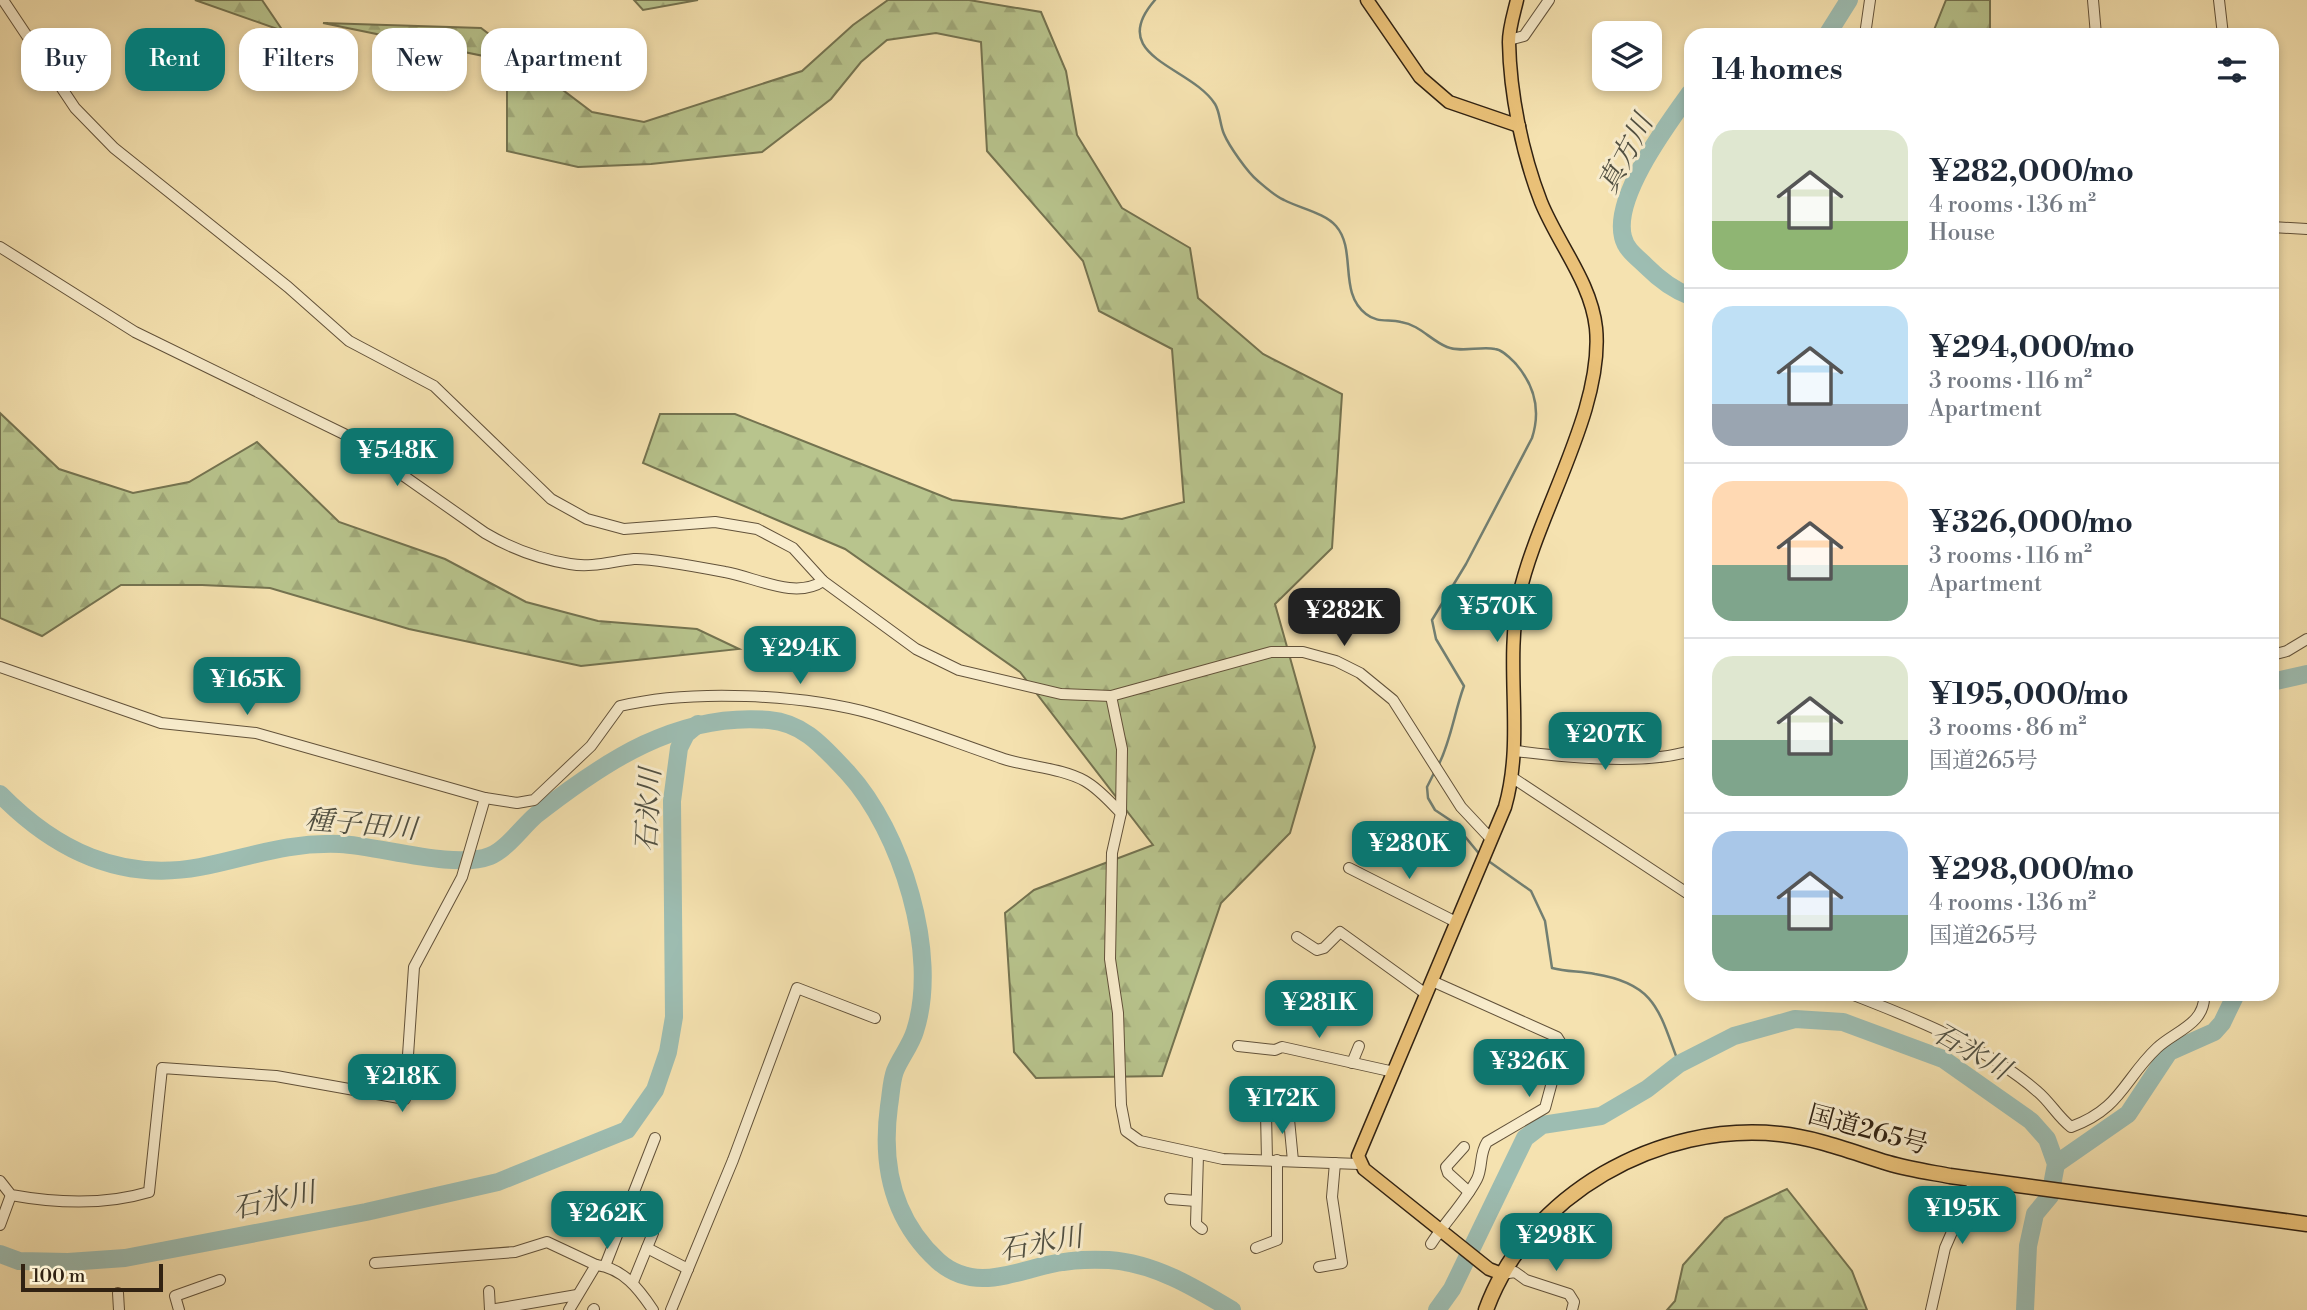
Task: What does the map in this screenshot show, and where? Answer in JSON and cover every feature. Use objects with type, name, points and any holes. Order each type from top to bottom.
[{"type":"highway","name":"国道265号","points":[[1486,1310],[1496,1271],[1581,1188],[1655,1148],[1720,1133],[1781,1134],[1809,1139],[1907,1168],[2300,1223]]},
{"type":"main road","points":[[1367,0],[1420,77],[1449,102],[1519,126]]},
{"type":"main road","points":[[1496,1271],[1359,1164],[1360,1148],[1491,839],[1513,778],[1516,751],[1514,630],[1518,599],[1539,526],[1577,434],[1591,386],[1597,342],[1588,295],[1541,202],[1519,126],[1509,40],[1517,0]]},
{"type":"street","points":[[3,0],[75,108],[114,148],[288,287],[349,341],[435,386],[551,499],[587,519],[624,529],[715,522],[757,528],[793,548],[823,582],[916,649],[960,670],[1060,694],[1111,696],[1271,652],[1303,652],[1336,661],[1360,673],[1393,700],[1461,807],[1491,839]]},
{"type":"street","points":[[1509,40],[1524,36],[1549,0]]},
{"type":"street","points":[[1866,28],[1870,0]]},
{"type":"street","points":[[2093,0],[2095,28]]},
{"type":"street","points":[[2219,0],[2222,28]]},
{"type":"street","points":[[2279,227],[2307,229]]},
{"type":"street","points":[[0,247],[135,332],[344,434],[509,547],[538,558],[585,566],[637,559],[726,572],[787,588],[815,587],[823,582]]},
{"type":"street","points":[[2279,653],[2307,639]]},
{"type":"street","points":[[0,667],[161,723],[256,733],[485,798],[517,803],[534,800],[591,746],[620,706],[688,697],[781,699],[871,714],[1023,765],[1077,778],[1104,795],[1121,813]]},
{"type":"street","points":[[1111,696],[1122,750],[1121,813],[1112,853],[1110,959],[1118,1013],[1121,1105],[1126,1131],[1140,1141],[1223,1159],[1359,1164]]},
{"type":"street","points":[[1516,751],[1574,756],[1660,756],[1684,752]]},
{"type":"street","points":[[1513,778],[1684,891]]},
{"type":"street","points":[[0,1181],[11,1195],[75,1201],[125,1199],[149,1192],[162,1068],[276,1076],[405,1099],[414,967],[462,877],[485,798]]},
{"type":"street","points":[[1349,868],[1456,922]]},
{"type":"street","points":[[1297,937],[1317,950],[1324,948],[1340,932],[1426,994]]},
{"type":"street","points":[[1431,1244],[1481,1171],[1482,1150],[1487,1142],[1545,1108],[1562,1045],[1557,1037],[1432,981]]},
{"type":"street","points":[[671,1310],[733,1160],[797,988],[875,1018]]},
{"type":"street","points":[[1869,1001],[1919,1021],[2009,1071],[2038,1092],[2071,1127],[2115,1102],[2158,1047],[2189,1027],[2203,1007],[2203,1001]]},
{"type":"street","points":[[1238,1046],[1275,1050],[1282,1047],[1394,1072]]},
{"type":"street","points":[[1352,1063],[1359,1046]]},
{"type":"street","points":[[1288,1109],[1293,1161]]},
{"type":"street","points":[[1256,1248],[1277,1240],[1266,1113]]},
{"type":"street","points":[[569,1310],[577,1295],[601,1265],[655,1138]]},
{"type":"street","points":[[1464,1147],[1446,1167],[1448,1173],[1469,1192]]},
{"type":"street","points":[[1198,1155],[1196,1224],[1202,1229]]},
{"type":"street","points":[[1319,1267],[1342,1263],[1332,1198],[1335,1163]]},
{"type":"street","points":[[1931,1310],[1945,1248],[1975,1179]]},
{"type":"street","points":[[0,1225],[11,1195]]},
{"type":"street","points":[[1170,1199],[1196,1201]]},
{"type":"street","points":[[2300,1223],[2307,1213]]},
{"type":"street","points":[[633,1282],[653,1233]]},
{"type":"street","points":[[375,1263],[515,1252],[547,1242],[633,1282],[653,1310]]},
{"type":"street","points":[[647,1248],[688,1269]]},
{"type":"street","points":[[1496,1271],[1515,1272],[1526,1280],[1569,1294],[1574,1301],[1572,1310]]},
{"type":"street","points":[[178,1310],[175,1296],[220,1280]]},
{"type":"street","points":[[489,1291],[490,1310],[577,1295]]},
{"type":"street","points":[[118,1293],[119,1310]]},
{"type":"green space","points":[[195,0],[262,0],[281,28]]},
{"type":"green space","points":[[634,0],[698,0],[643,10]]},
{"type":"green space","points":[[888,0],[969,0],[1041,12],[1066,71],[1077,135],[1122,208],[1190,248],[1198,298],[1263,354],[1342,394],[1332,548],[1275,604],[1315,747],[1290,833],[1221,903],[1162,1076],[1036,1078],[1014,1052],[1005,913],[1034,890],[1153,845],[1020,672],[845,549],[643,463],[660,414],[735,414],[952,500],[1122,519],[1184,502],[1172,349],[1099,311],[1083,261],[987,151],[981,42],[936,33],[887,40],[861,62],[831,99],[762,152],[651,164],[578,167],[507,151],[507,91],[564,91],[592,112],[644,122],[802,71],[853,25]]},
{"type":"green space","points":[[1946,0],[1990,0],[1990,28],[1935,28]]},
{"type":"green space","points":[[323,23],[481,28],[481,56],[467,53],[467,28],[372,28],[372,33],[358,28]]},
{"type":"green space","points":[[0,413],[59,469],[133,493],[189,482],[257,442],[339,522],[445,559],[526,602],[598,621],[697,629],[739,649],[581,666],[409,629],[270,588],[202,585],[121,585],[42,636],[0,618]]},
{"type":"green space","points":[[1787,1189],[1852,1271],[1867,1310],[1667,1310],[1675,1301],[1683,1265],[1725,1218]]},
{"type":"waterway","points":[[1155,0],[1142,19],[1140,35],[1146,48],[1157,59],[1203,91],[1215,104],[1226,139],[1254,177],[1277,196],[1319,214],[1336,226],[1346,247],[1352,295],[1366,314],[1378,320],[1408,324],[1452,349],[1489,348],[1501,351],[1523,372],[1532,390],[1536,408],[1532,438],[1466,564],[1432,620],[1436,639],[1464,686],[1438,766]]},
{"type":"waterway","name":"真方川","points":[[1831,28],[1849,0]]},
{"type":"waterway","name":"真方川","points":[[1684,101],[1644,162],[1626,202],[1622,221],[1623,237],[1632,253],[1666,284],[1684,294]]},
{"type":"waterway","points":[[2279,680],[2307,674]]},
{"type":"waterway","name":"石氷川","points":[[0,794],[21,814],[66,846],[116,865],[143,870],[200,867],[285,848],[320,844],[356,846],[437,859],[475,860],[496,853],[536,815],[562,795],[644,744],[673,732],[736,720],[769,720],[793,726],[822,746],[867,798],[899,860],[911,895],[923,966],[921,1000],[915,1031],[893,1080],[887,1149],[893,1190],[900,1209],[922,1245],[951,1270],[977,1278],[1005,1276],[1070,1261],[1126,1262],[1173,1277],[1232,1310]]},
{"type":"waterway","name":"石氷川","points":[[0,1254],[19,1261],[68,1262],[125,1258],[366,1212],[498,1182],[627,1130],[655,1090],[668,1052],[674,1017],[672,801],[679,748],[686,734],[698,724]]},
{"type":"waterway","points":[[1435,771],[1427,787],[1428,798],[1435,810],[1453,822],[1481,856]]},
{"type":"waterway","points":[[1487,860],[1531,891],[1545,921],[1552,968],[1616,979],[1644,993],[1660,1015],[1679,1064]]},
{"type":"waterway","name":"真方川","points":[[2056,1164],[2128,1114],[2169,1052],[2214,1032],[2222,1023],[2233,1001]]},
{"type":"waterway","name":"石氷川","points":[[1437,1310],[1452,1289],[1525,1138],[1542,1125],[1601,1116],[1647,1089],[1679,1064],[1734,1036],[1795,1019],[1843,1022],[1943,1059],[2031,1121],[2047,1139],[2056,1164],[2050,1196],[2035,1214],[2028,1246],[2025,1310]]},
{"type":"water label","name":"種子田川","points":[[361,825]]}]
